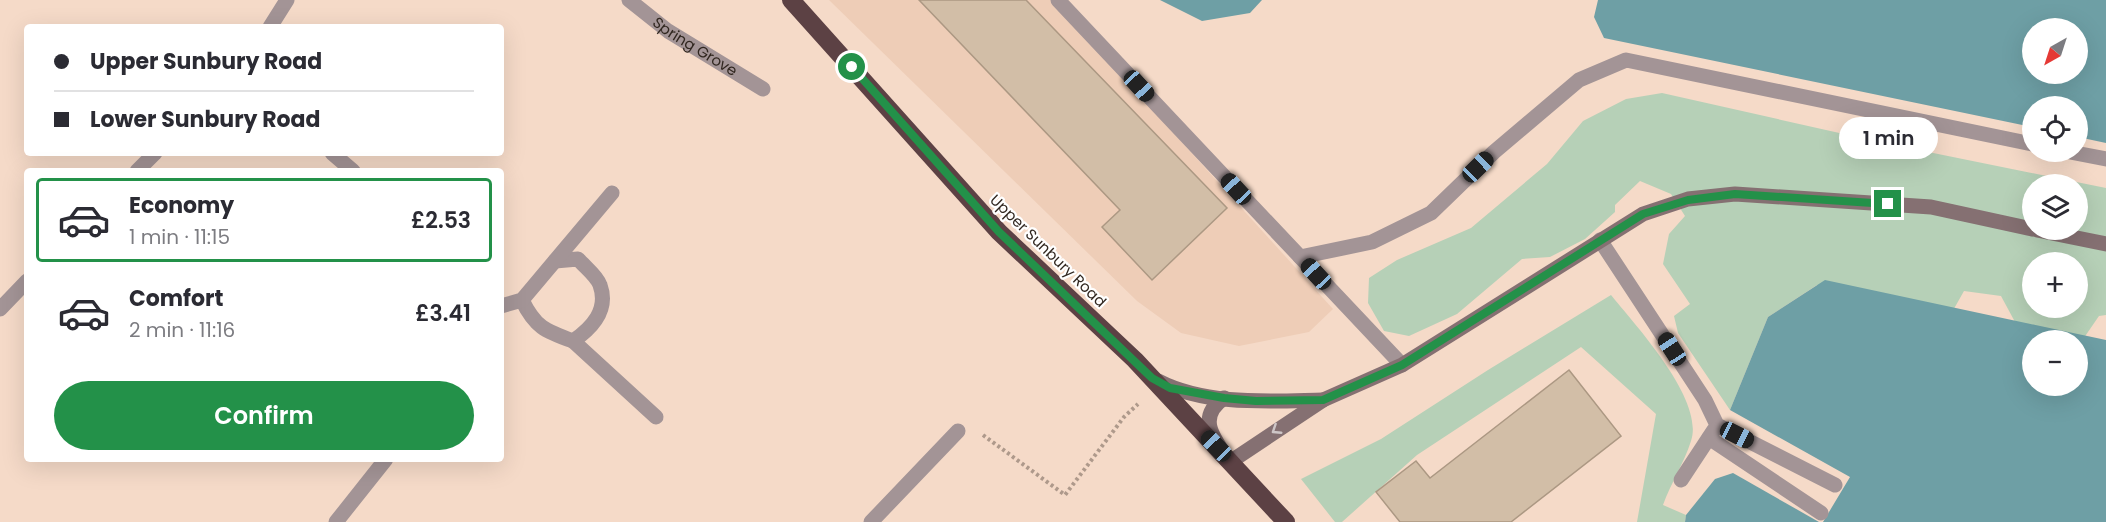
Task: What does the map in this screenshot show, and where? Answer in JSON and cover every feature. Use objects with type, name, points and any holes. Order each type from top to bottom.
[{"type":"highway","name":"Upper Sunbury Road","points":[[791,0],[999,232],[1152,378],[1286,522]]},
{"type":"street","points":[[272,24],[287,0]]},
{"type":"street","name":"Spring Grove","points":[[629,0],[668,32],[763,88]]},
{"type":"street","points":[[1058,0],[1402,365]]},
{"type":"street","points":[[1300,257],[1372,242],[1431,213],[1494,152],[1579,80],[1626,60],[2022,142]]},
{"type":"street","points":[[140,168],[152,156]]},
{"type":"street","points":[[336,156],[350,168]]},
{"type":"street","points":[[2088,156],[2106,159]]},
{"type":"street","points":[[504,305],[522,300],[612,193]]},
{"type":"street","points":[[1224,398],[1215,404],[1209,421],[1212,436],[1230,462],[1323,400],[1402,365],[1643,214],[1688,200],[1735,194],[1931,207],[2022,226]]},
{"type":"street","points":[[1600,240],[1698,390],[1717,425],[1835,485]]},
{"type":"street","points":[[2086,240],[2106,244]]},
{"type":"street","points":[[555,261],[578,259],[600,284],[603,306],[591,329],[573,341]]},
{"type":"street","points":[[0,309],[24,284]]},
{"type":"street","points":[[522,300],[532,320],[548,332],[573,341],[656,417]]},
{"type":"street","points":[[1152,378],[1170,388],[1224,398],[1256,401],[1323,400]]},
{"type":"street","points":[[1681,480],[1717,425]]},
{"type":"street","points":[[871,522],[958,431]]},
{"type":"street","points":[[1708,438],[1821,513]]},
{"type":"street","points":[[336,522],[384,462]]},
{"type":"path","points":[[958,431],[968,422],[991,442],[1065,495],[1124,417]]},
{"type":"shaded area","points":[[829,0],[1053,0],[1333,309],[1309,332],[1239,346],[1181,333],[1137,301]]},
{"type":"green space","points":[[1662,93],[1884,143],[2037,174],[2022,174],[2022,240],[2088,240],[2088,184],[2106,188],[2106,315],[2099,316],[2088,332],[2088,330],[2022,330],[2022,335],[2001,296],[1964,291],[1951,314],[1908,309],[1817,285],[1768,317],[1730,410],[1678,333],[1674,316],[1690,304],[1663,264],[1669,234],[1685,216],[1671,194],[1640,181],[1615,205],[1615,212],[1585,239],[1550,257],[1522,259],[1457,314],[1409,336],[1384,331],[1368,303],[1369,278],[1397,260],[1471,228],[1547,164],[1583,121],[1626,99]]},
{"type":"green space","points":[[1611,295],[1666,364],[1688,405],[1693,424],[1691,441],[1663,505],[1686,515],[1685,522],[1637,522],[1656,414],[1581,347],[1417,455],[1342,522],[1335,522],[1301,479],[1381,439]]},
{"type":"water","points":[[1160,0],[1262,0],[1250,13],[1202,21]]},
{"type":"water","points":[[1598,0],[2106,0],[2106,143],[2088,139],[2088,96],[2022,96],[2022,125],[1604,38],[1594,17]]},
{"type":"water","points":[[1825,280],[2059,330],[2022,330],[2022,396],[2088,396],[2088,336],[2106,340],[2106,522],[1823,522],[1850,477],[1730,410],[1768,317]]},
{"type":"water","points":[[1733,473],[1819,522],[1685,522],[1686,515],[1715,479]]},
{"type":"building","points":[[919,0],[1026,0],[1227,208],[1152,280],[1102,227],[1120,210]]},
{"type":"building","points":[[1569,370],[1621,436],[1511,522],[1400,522],[1376,492],[1416,461],[1430,478]]},
{"type":"route","points":[[852,67],[999,232],[1152,378],[1170,388],[1224,398],[1256,401],[1323,400],[1402,365],[1643,214],[1688,200],[1735,194],[1888,204]]}]
